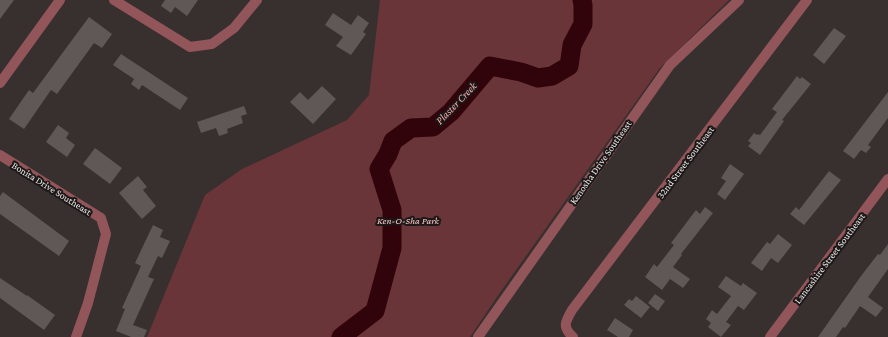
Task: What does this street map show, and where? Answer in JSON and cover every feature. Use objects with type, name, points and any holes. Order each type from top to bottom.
[{"type":"street","points":[[0,83],[60,0]]},
{"type":"street","points":[[114,0],[190,47],[212,44],[234,28],[257,0]]},
{"type":"street","name":"Kenosha Drive Southeast","points":[[478,337],[670,65],[739,0]]},
{"type":"street","name":"32nd Street Southeast","points":[[573,337],[565,326],[572,310],[808,0]]},
{"type":"street","name":"Bonita Drive Southeast","points":[[0,156],[101,218],[106,234],[88,303],[76,337]]},
{"type":"street","name":"Lancashire Street Southeast","points":[[770,337],[888,179]]},
{"type":"green space","name":"Ken-O-Sha Park","points":[[380,0],[729,0],[660,68],[501,291],[470,337],[147,337],[205,195],[242,169],[347,120],[369,95]]},
{"type":"building","points":[[0,0],[14,0],[0,19]]},
{"type":"building","points":[[165,0],[198,0],[187,16],[175,7],[171,13],[161,6]]},
{"type":"building","points":[[333,13],[351,25],[358,15],[369,23],[363,32],[366,34],[351,55],[336,46],[343,37],[325,25]]},
{"type":"building","points":[[89,17],[112,34],[102,48],[94,43],[57,94],[51,90],[24,129],[9,119],[29,90],[33,93]]},
{"type":"building","points":[[834,28],[846,36],[824,64],[813,55]]},
{"type":"building","points":[[121,54],[188,98],[180,110],[142,85],[139,90],[131,84],[134,79],[113,65]]},
{"type":"building","points":[[797,76],[800,79],[802,77],[811,84],[782,120],[784,121],[760,155],[748,146],[751,143],[748,141],[754,133],[760,135],[777,112],[772,109]]},
{"type":"building","points":[[322,86],[336,99],[313,124],[290,102],[300,92],[308,100]]},
{"type":"building","points":[[888,92],[888,118],[868,145],[871,147],[866,153],[861,150],[854,159],[843,151]]},
{"type":"building","points":[[244,106],[247,114],[241,116],[243,123],[227,129],[228,133],[219,136],[216,128],[201,133],[197,122]]},
{"type":"building","points":[[58,125],[69,133],[66,138],[75,145],[67,157],[46,142]]},
{"type":"building","points":[[95,148],[122,168],[110,184],[83,164]]},
{"type":"building","points":[[730,164],[744,174],[725,200],[717,194],[726,181],[721,178]]},
{"type":"building","points":[[829,171],[841,180],[804,225],[790,214],[796,207],[799,210]]},
{"type":"building","points":[[138,176],[147,187],[143,190],[156,206],[142,219],[119,193]]},
{"type":"building","points":[[3,192],[69,241],[59,256],[0,214],[0,196]]},
{"type":"building","points":[[705,207],[713,213],[681,254],[682,255],[673,267],[690,279],[683,288],[670,279],[662,290],[645,277],[654,264],[657,267],[674,245],[671,243],[696,210],[700,214]]},
{"type":"building","points":[[153,225],[163,230],[160,237],[170,241],[162,258],[158,256],[148,277],[154,279],[133,325],[147,330],[144,337],[131,337],[116,331],[125,309],[122,308],[141,266],[135,263]]},
{"type":"building","points":[[778,234],[792,245],[778,263],[771,258],[762,271],[751,263],[767,242],[770,244]]},
{"type":"building","points":[[888,244],[888,269],[868,297],[883,308],[876,317],[860,306],[845,328],[843,327],[836,337],[818,337],[861,276]]},
{"type":"building","points":[[726,276],[741,286],[743,283],[757,293],[744,310],[738,306],[726,322],[731,325],[721,337],[708,327],[711,323],[706,319],[712,310],[717,314],[731,296],[718,287]]},
{"type":"building","points":[[0,278],[55,315],[44,330],[0,298]]},
{"type":"building","points":[[655,294],[665,301],[658,311],[648,303]]},
{"type":"building","points":[[636,296],[650,307],[641,318],[624,305],[629,299],[632,301]]},
{"type":"building","points":[[615,318],[633,330],[629,337],[618,337],[607,330]]},
{"type":"waterway","name":"Plaster Creek","points":[[341,337],[375,311],[392,248],[392,210],[379,169],[388,154],[393,141],[411,128],[433,127],[451,112],[490,66],[521,72],[538,78],[552,76],[569,66],[572,45],[583,24],[582,0]]}]
